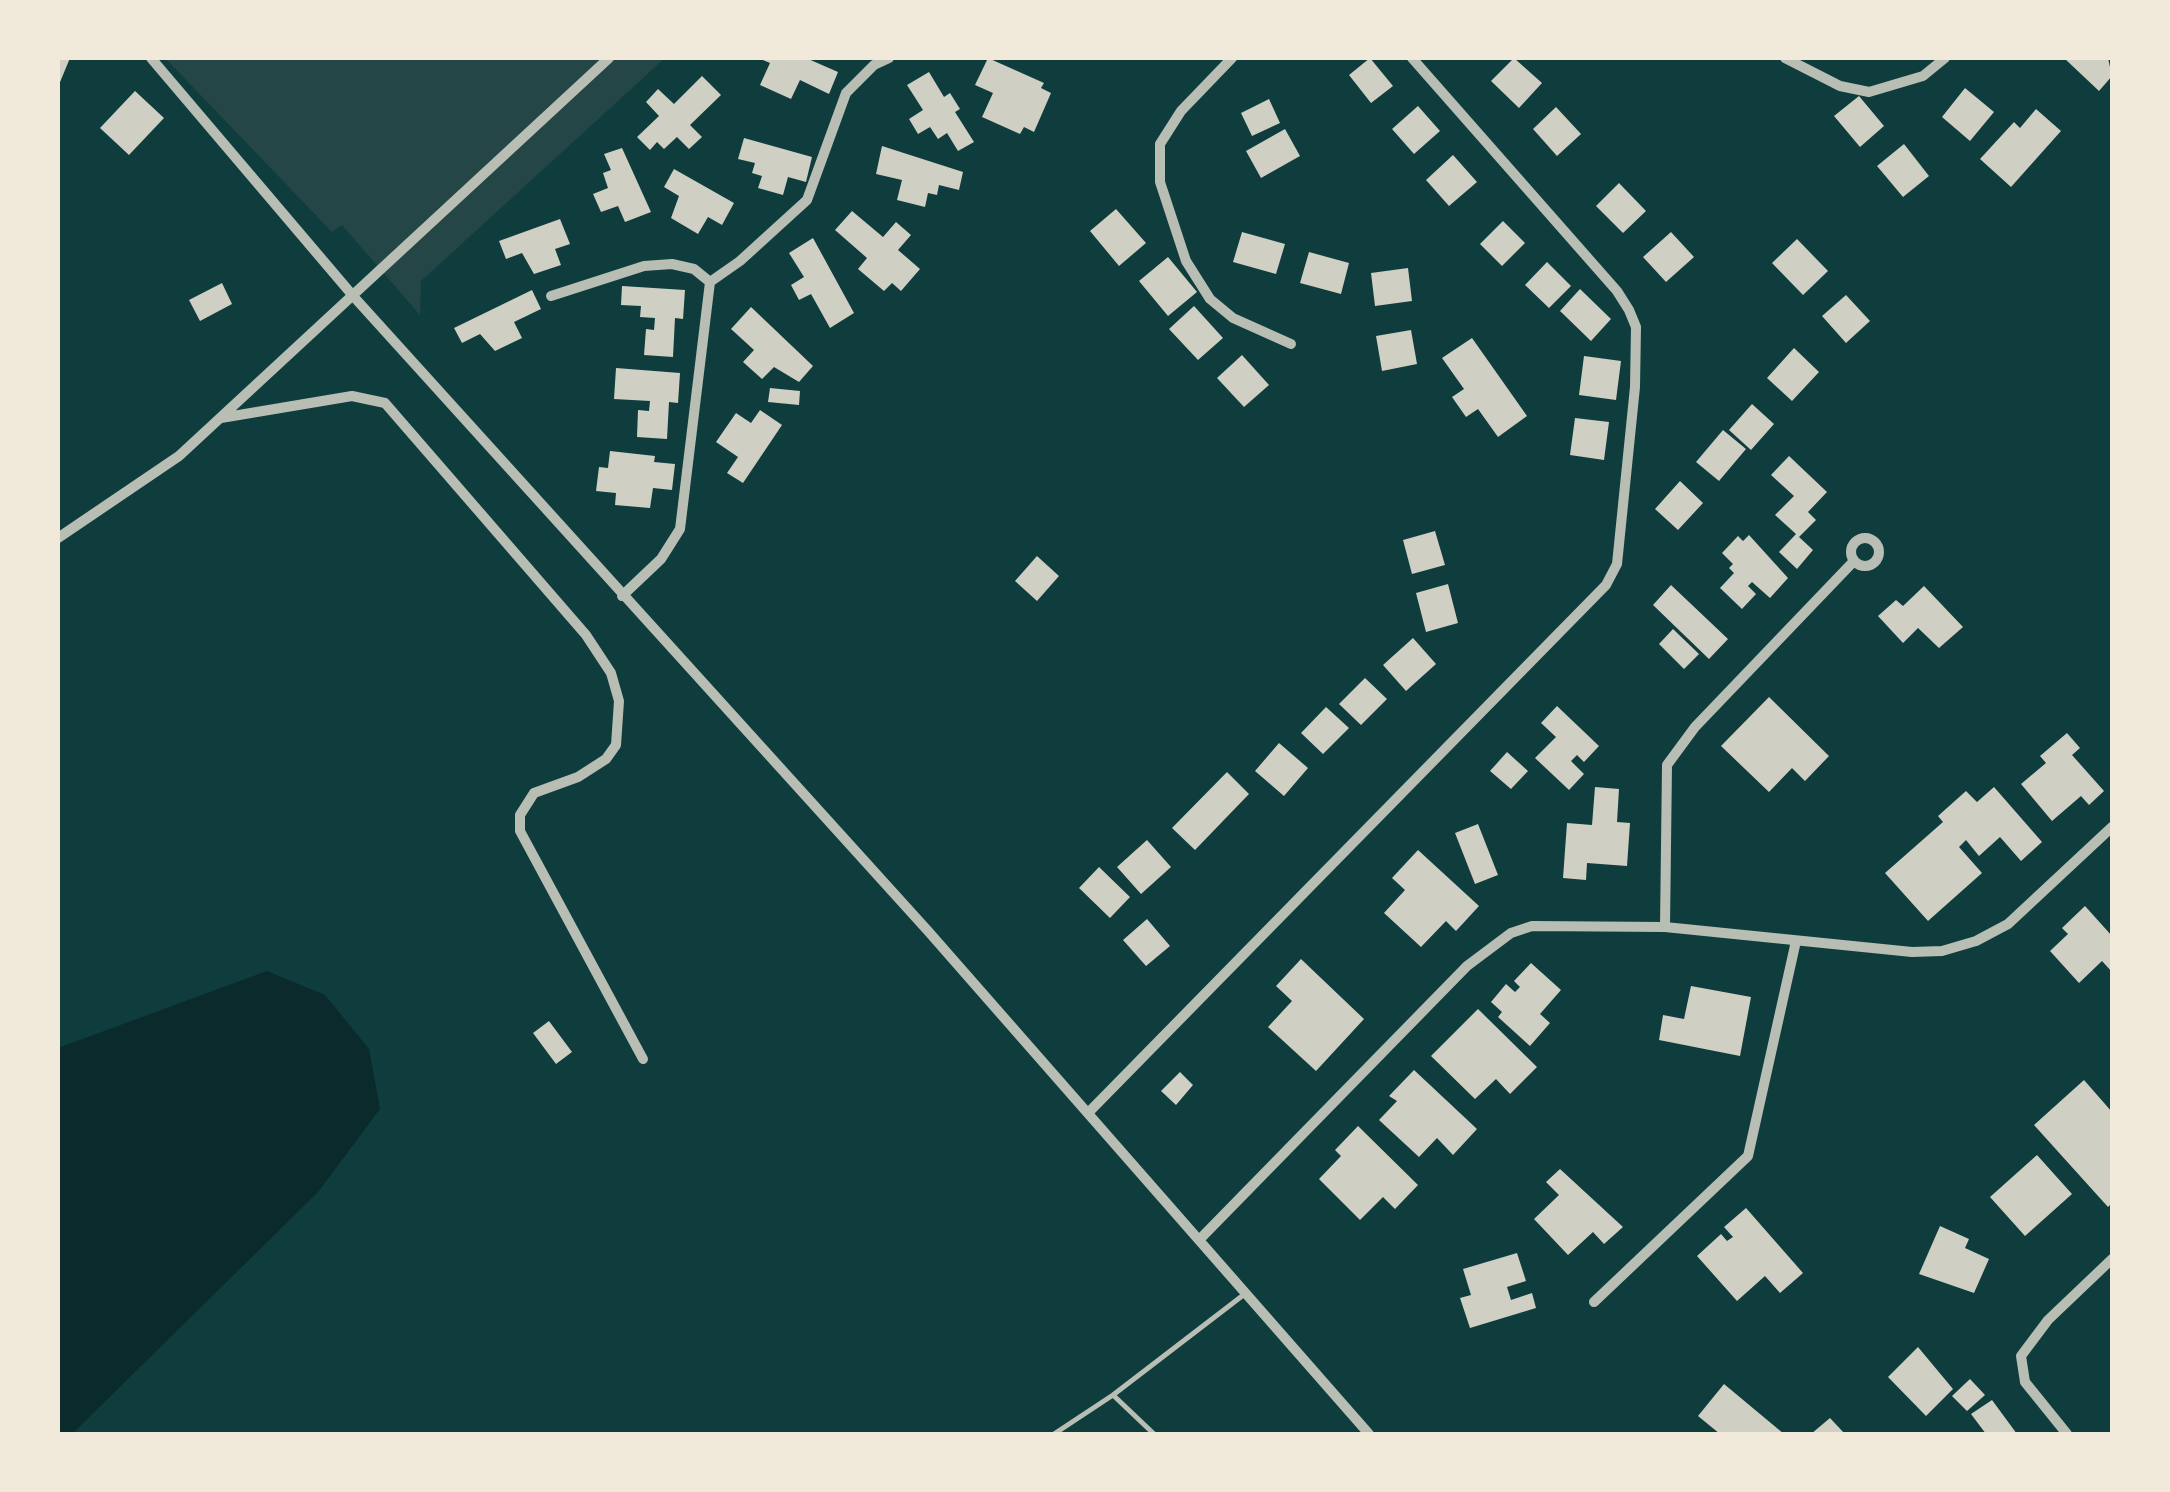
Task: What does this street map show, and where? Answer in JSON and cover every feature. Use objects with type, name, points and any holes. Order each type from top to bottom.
[{"type":"street","points":[[151,58],[354,296],[1201,1238],[1369,1434]]},
{"type":"street","points":[[58,538],[180,456],[609,58]]},
{"type":"street","points":[[622,596],[661,560],[680,530],[710,282],[740,261],[806,200],[846,93],[888,58]]},
{"type":"street","points":[[1232,58],[1181,112],[1160,144],[1160,182],[1186,261],[1210,299],[1233,318],[1290,344]]},
{"type":"street","points":[[1088,1113],[1606,584],[1617,564],[1635,387],[1636,327],[1618,291],[1412,58]]},
{"type":"street","points":[[1785,58],[1840,86],[1870,92],[1923,76],[1945,58]]},
{"type":"street","points":[[551,296],[644,266],[672,264],[694,270],[710,282]]},
{"type":"street","points":[[221,418],[352,396],[385,404],[586,635],[611,674],[620,701],[616,745],[606,759],[578,776],[534,793],[520,815],[520,831],[643,1058]]},
{"type":"street","points":[[1665,927],[1667,765],[1695,727],[1854,561]]},
{"type":"street","points":[[1201,1238],[1489,946],[1532,926],[1665,927],[1912,952],[1942,951],[1976,941],[2008,924],[2112,826]]},
{"type":"street","points":[[1594,1302],[1748,1156],[1796,941]]},
{"type":"street","points":[[2068,1434],[2025,1382],[2021,1356],[2048,1320],[2112,1258]]},
{"type":"lane","points":[[1054,1434],[1113,1395],[1248,1292]]},
{"type":"lane","points":[[1113,1395],[1154,1434]]},
{"type":"shaded area","points":[[165,58],[665,58],[421,281],[420,315],[342,225],[332,232]]},
{"type":"shaded area","points":[[267,971],[325,995],[369,1049],[380,1109],[318,1192],[72,1434],[58,1434],[58,1048]]},
{"type":"building","points":[[58,58],[70,58],[58,87]]},
{"type":"building","points":[[758,58],[806,58],[838,72],[829,94],[800,80],[791,99],[760,85],[770,63]]},
{"type":"building","points":[[988,58],[1044,83],[1041,88],[1051,93],[1034,132],[1024,127],[1020,134],[982,117],[993,93],[975,85]]},
{"type":"building","points":[[1370,58],[1393,86],[1371,103],[1349,75]]},
{"type":"building","points":[[1514,58],[1542,83],[1519,108],[1491,81]]},
{"type":"building","points":[[2064,58],[2108,58],[2112,76],[2099,91]]},
{"type":"building","points":[[929,72],[944,97],[950,93],[960,109],[955,112],[974,142],[958,151],[947,133],[938,139],[930,127],[918,134],[909,119],[923,110],[907,85]]},
{"type":"building","points":[[702,76],[721,95],[690,125],[702,137],[689,149],[677,137],[664,149],[657,142],[650,150],[637,137],[659,116],[646,102],[658,89],[674,104]]},
{"type":"building","points":[[1965,88],[1994,112],[1970,141],[1942,117]]},
{"type":"building","points":[[135,91],[164,118],[129,155],[100,128]]},
{"type":"building","points":[[1859,96],[1884,126],[1860,147],[1834,116]]},
{"type":"building","points":[[1269,99],[1280,123],[1252,136],[1241,113]]},
{"type":"building","points":[[1418,106],[1440,131],[1414,154],[1392,129]]},
{"type":"building","points":[[1556,107],[1581,134],[1557,156],[1533,129]]},
{"type":"building","points":[[2036,109],[2061,131],[2011,187],[1980,159],[2014,122],[2020,128]]},
{"type":"building","points":[[1285,129],[1300,156],[1261,178],[1246,151]]},
{"type":"building","points":[[744,138],[812,157],[806,182],[788,177],[783,195],[758,188],[762,176],[752,173],[755,163],[738,159]]},
{"type":"building","points":[[1904,144],[1929,176],[1903,197],[1877,166]]},
{"type":"building","points":[[882,146],[963,172],[959,190],[939,185],[937,195],[928,193],[925,207],[897,200],[902,180],[876,174]]},
{"type":"building","points":[[622,148],[651,212],[625,222],[618,206],[601,212],[593,194],[608,188],[603,173],[611,170],[604,154]]},
{"type":"building","points":[[1453,155],[1477,182],[1449,206],[1426,180]]},
{"type":"building","points":[[674,169],[734,203],[722,225],[708,217],[698,234],[671,218],[679,196],[664,187]]},
{"type":"building","points":[[1619,183],[1646,211],[1623,233],[1596,206]]},
{"type":"building","points":[[1116,209],[1146,243],[1119,266],[1090,231]]},
{"type":"building","points":[[852,211],[883,237],[896,222],[911,235],[898,250],[920,269],[901,291],[892,283],[884,291],[858,269],[867,258],[835,230]]},
{"type":"building","points":[[560,219],[570,244],[555,249],[561,265],[534,274],[522,253],[506,259],[499,241]]},
{"type":"building","points":[[1503,221],[1525,243],[1502,266],[1480,244]]},
{"type":"building","points":[[1242,232],[1285,244],[1276,274],[1233,262]]},
{"type":"building","points":[[1671,232],[1694,257],[1666,282],[1643,257]]},
{"type":"building","points":[[813,238],[854,313],[830,328],[811,294],[799,300],[791,285],[804,277],[789,253]]},
{"type":"building","points":[[1797,239],[1828,271],[1803,295],[1772,263]]},
{"type":"building","points":[[1309,252],[1349,263],[1341,294],[1300,283]]},
{"type":"building","points":[[1168,257],[1197,292],[1168,316],[1139,281]]},
{"type":"building","points":[[1547,262],[1571,286],[1549,308],[1525,285]]},
{"type":"building","points":[[1408,268],[1412,301],[1375,306],[1371,273]]},
{"type":"building","points":[[222,283],[232,304],[200,321],[189,300]]},
{"type":"building","points":[[622,286],[685,290],[683,319],[675,318],[673,357],[644,355],[646,329],[654,330],[655,318],[640,317],[641,306],[621,305]]},
{"type":"building","points":[[1580,289],[1611,319],[1591,341],[1560,311]]},
{"type":"building","points":[[532,290],[541,309],[514,322],[522,338],[495,351],[480,334],[462,343],[454,328]]},
{"type":"building","points":[[1846,295],[1870,321],[1846,343],[1822,316]]},
{"type":"building","points":[[1194,306],[1223,338],[1198,360],[1169,329]]},
{"type":"building","points":[[751,307],[813,366],[799,382],[774,367],[762,379],[743,362],[754,350],[731,329]]},
{"type":"building","points":[[1411,330],[1417,364],[1382,371],[1376,336]]},
{"type":"building","points":[[1472,338],[1527,416],[1498,437],[1478,409],[1466,417],[1452,397],[1464,389],[1442,358]]},
{"type":"building","points":[[1794,348],[1819,372],[1792,401],[1767,378]]},
{"type":"building","points":[[1242,355],[1269,385],[1244,407],[1217,378]]},
{"type":"building","points":[[1584,356],[1621,361],[1616,400],[1579,395]]},
{"type":"building","points":[[616,368],[680,373],[678,403],[669,402],[667,439],[637,437],[638,410],[649,411],[650,401],[614,399]]},
{"type":"building","points":[[770,388],[800,391],[799,405],[768,402]]},
{"type":"building","points":[[1752,404],[1774,424],[1751,450],[1729,430]]},
{"type":"building","points":[[760,410],[782,425],[743,483],[727,473],[738,457],[716,442],[736,413],[751,423]]},
{"type":"building","points":[[1575,418],[1609,422],[1604,460],[1570,455]]},
{"type":"building","points":[[1723,430],[1746,449],[1719,481],[1696,462]]},
{"type":"building","points":[[610,451],[655,456],[654,462],[675,464],[672,490],[653,488],[650,508],[615,505],[616,493],[596,491],[599,467],[608,468]]},
{"type":"building","points":[[1789,456],[1827,492],[1808,512],[1816,520],[1799,537],[1813,550],[1797,569],[1779,552],[1796,534],[1775,515],[1794,496],[1771,475]]},
{"type":"building","points":[[1680,481],[1703,503],[1678,530],[1655,509]]},
{"type":"building","points":[[1435,531],[1445,565],[1412,574],[1403,540]]},
{"type":"building","points":[[1749,535],[1788,578],[1770,598],[1752,582],[1748,586],[1756,594],[1742,609],[1720,588],[1734,573],[1729,568],[1733,564],[1722,553],[1738,536],[1743,541]]},
{"type":"building","points":[[1037,556],[1059,576],[1037,601],[1015,581]]},
{"type":"building","points":[[1448,584],[1458,623],[1426,632],[1416,593]]},
{"type":"building","points":[[1671,585],[1728,639],[1709,659],[1653,605]]},
{"type":"building","points":[[1924,586],[1963,627],[1939,648],[1918,628],[1903,643],[1878,616],[1896,600],[1903,606]]},
{"type":"building","points":[[1673,629],[1699,654],[1684,669],[1659,644]]},
{"type":"building","points":[[1413,638],[1436,664],[1406,691],[1383,665]]},
{"type":"building","points":[[1365,678],[1387,699],[1361,725],[1339,704]]},
{"type":"building","points":[[1769,697],[1829,756],[1805,781],[1792,768],[1769,792],[1721,746]]},
{"type":"building","points":[[1557,706],[1599,746],[1584,762],[1577,755],[1571,761],[1584,774],[1569,790],[1535,758],[1556,737],[1541,723]]},
{"type":"building","points":[[1326,707],[1349,728],[1323,754],[1301,733]]},
{"type":"building","points":[[2067,733],[2080,748],[2072,755],[2104,791],[2089,805],[2081,796],[2052,821],[2021,784],[2046,763],[2040,756]]},
{"type":"building","points":[[1279,743],[1308,768],[1284,796],[1255,771]]},
{"type":"building","points":[[1507,752],[1528,771],[1511,789],[1490,771]]},
{"type":"building","points":[[1227,772],[1249,794],[1195,850],[1172,828]]},
{"type":"building","points":[[1595,787],[1619,789],[1617,822],[1630,823],[1627,866],[1587,863],[1586,880],[1563,878],[1567,823],[1592,825]]},
{"type":"building","points":[[1994,787],[2042,842],[2021,861],[2000,837],[1979,856],[1966,840],[1959,847],[1982,873],[1928,921],[1885,873],[1943,822],[1938,816],[1966,791],[1977,802]]},
{"type":"building","points":[[1478,824],[1498,875],[1475,884],[1455,833]]},
{"type":"building","points":[[1147,840],[1171,867],[1141,894],[1117,867]]},
{"type":"building","points":[[1418,850],[1479,906],[1456,931],[1446,921],[1421,947],[1384,913],[1405,890],[1392,878]]},
{"type":"building","points":[[1099,867],[1130,897],[1110,918],[1079,888]]},
{"type":"building","points":[[2085,906],[2112,936],[2112,972],[2102,961],[2079,983],[2050,951],[2068,934],[2062,928]]},
{"type":"building","points":[[1147,919],[1170,946],[1146,966],[1123,940]]},
{"type":"building","points":[[1301,959],[1364,1019],[1316,1071],[1268,1027],[1292,1001],[1276,986]]},
{"type":"building","points":[[1531,963],[1561,990],[1540,1014],[1550,1023],[1530,1046],[1498,1017],[1502,1012],[1491,1002],[1506,984],[1515,992],[1520,987],[1514,981]]},
{"type":"building","points":[[1691,986],[1751,997],[1740,1056],[1659,1040],[1663,1015],[1684,1019]]},
{"type":"building","points":[[1478,1009],[1537,1067],[1510,1094],[1496,1079],[1475,1099],[1431,1056]]},
{"type":"building","points":[[549,1021],[572,1052],[556,1064],[533,1033]]},
{"type":"building","points":[[1414,1070],[1477,1129],[1453,1155],[1437,1138],[1419,1157],[1379,1120],[1397,1101],[1389,1096]]},
{"type":"building","points":[[1180,1072],[1193,1085],[1176,1105],[1161,1091]]},
{"type":"building","points":[[2084,1080],[2112,1112],[2112,1203],[2108,1207],[2034,1125]]},
{"type":"building","points":[[1358,1126],[1418,1185],[1395,1209],[1383,1197],[1360,1220],[1319,1179],[1341,1156],[1335,1150]]},
{"type":"building","points":[[2037,1155],[2072,1194],[2025,1236],[1990,1197]]},
{"type":"building","points":[[1560,1169],[1623,1227],[1604,1244],[1593,1232],[1568,1255],[1534,1219],[1559,1195],[1546,1182]]},
{"type":"building","points":[[1746,1208],[1803,1273],[1780,1293],[1765,1276],[1737,1301],[1697,1256],[1721,1234],[1727,1241],[1733,1237],[1724,1227]]},
{"type":"building","points":[[1940,1226],[1969,1239],[1965,1248],[1989,1259],[1974,1293],[1919,1274]]},
{"type":"building","points":[[1517,1253],[1526,1281],[1507,1287],[1511,1300],[1532,1293],[1536,1308],[1470,1328],[1460,1298],[1471,1295],[1463,1269]]},
{"type":"building","points":[[1918,1347],[1953,1389],[1926,1416],[1888,1377]]},
{"type":"building","points":[[1970,1379],[1985,1395],[1967,1411],[1952,1396]]},
{"type":"building","points":[[1724,1384],[1784,1434],[1720,1434],[1698,1416]]},
{"type":"building","points":[[1992,1400],[2017,1434],[1986,1434],[1971,1414]]},
{"type":"building","points":[[1830,1418],[1845,1434],[1811,1434]]}]
